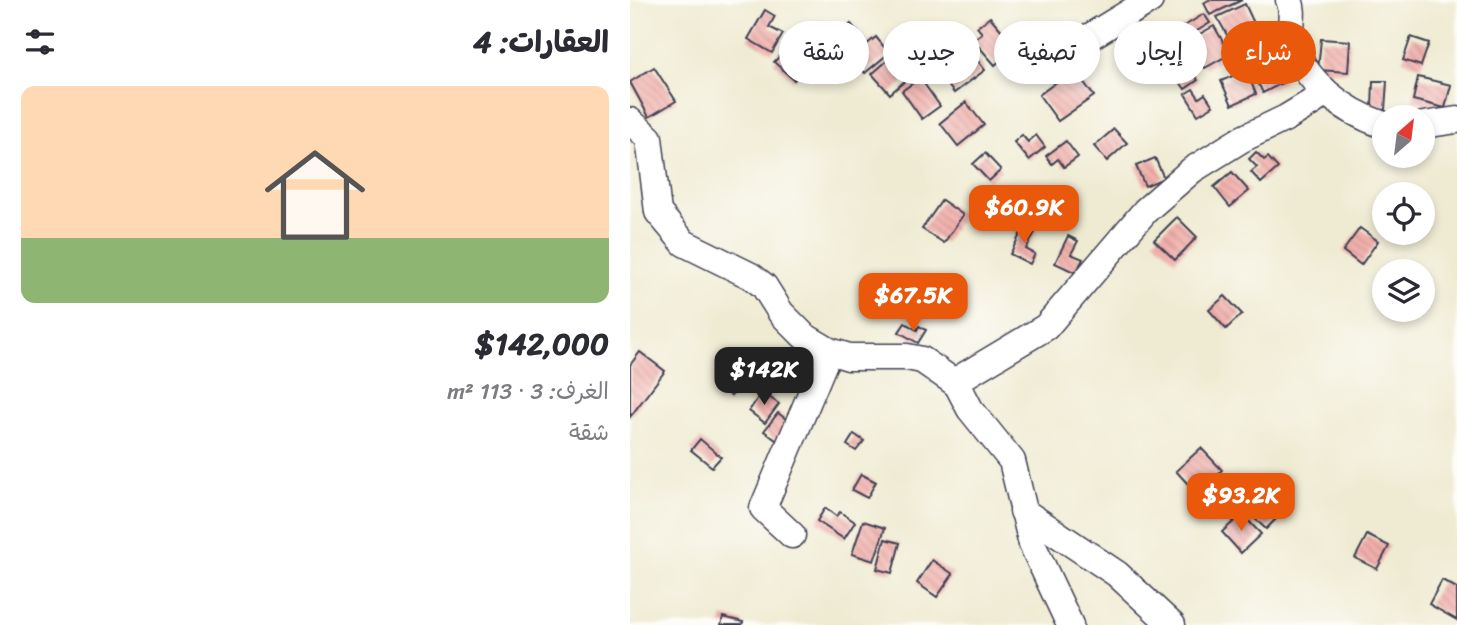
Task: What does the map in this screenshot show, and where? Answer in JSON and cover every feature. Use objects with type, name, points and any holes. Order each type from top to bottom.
[{"type":"street","points":[[1100,30],[1150,0]]},
{"type":"street","points":[[1289,0],[1293,9],[1292,36],[1301,64],[1324,90],[1347,109],[1372,120]]},
{"type":"street","points":[[954,382],[1046,327],[1146,210],[1192,170],[1242,139],[1286,118],[1314,101],[1324,90]]},
{"type":"street","points":[[1435,123],[1457,120]]},
{"type":"street","points":[[630,121],[649,138],[658,212],[684,243],[757,281],[781,313],[804,336],[829,351],[849,357],[907,356],[922,360],[954,382],[1012,461],[1023,511],[1040,564],[1070,625]]},
{"type":"street","points":[[792,534],[763,508],[829,351]]},
{"type":"street","points":[[1023,511],[1117,574],[1172,625]]},
{"type":"building","points":[[1209,0],[1242,0],[1210,15],[1204,3]]},
{"type":"building","points":[[1245,4],[1253,21],[1221,21],[1221,24],[1217,17]]},
{"type":"building","points":[[765,10],[775,16],[769,27],[779,32],[779,41],[772,53],[748,39]]},
{"type":"building","points":[[1204,14],[1210,23],[1207,25],[1207,21],[1192,21]]},
{"type":"building","points":[[990,17],[994,22],[994,64],[980,48],[980,25]]},
{"type":"building","points":[[1214,26],[1221,38],[1221,59],[1207,67],[1207,30]]},
{"type":"building","points":[[876,37],[883,46],[883,58],[869,70],[869,43]]},
{"type":"building","points":[[1411,37],[1429,43],[1421,66],[1403,60]]},
{"type":"building","points":[[1321,39],[1350,41],[1348,72],[1318,70]]},
{"type":"building","points":[[883,64],[883,84],[901,84],[890,94],[872,74]]},
{"type":"building","points":[[654,67],[676,101],[649,117],[630,82]]},
{"type":"building","points":[[1418,77],[1451,85],[1445,108],[1413,100]]},
{"type":"building","points":[[1373,81],[1387,81],[1385,105],[1372,105]]},
{"type":"building","points":[[912,84],[924,84],[940,106],[922,119],[902,91]]},
{"type":"building","points":[[947,84],[966,84],[954,93]]},
{"type":"building","points":[[1054,84],[1085,84],[1094,96],[1058,121],[1039,95]]},
{"type":"building","points":[[1222,84],[1252,84],[1256,94],[1232,105]]},
{"type":"building","points":[[1258,84],[1280,84],[1263,93]]},
{"type":"building","points":[[1193,89],[1199,98],[1205,94],[1213,106],[1198,115],[1185,94]]},
{"type":"building","points":[[966,102],[984,125],[958,146],[940,123]]},
{"type":"building","points":[[1114,129],[1127,143],[1107,161],[1094,146]]},
{"type":"building","points":[[1022,135],[1028,142],[1036,135],[1045,147],[1029,160],[1014,142]]},
{"type":"building","points":[[1066,141],[1078,157],[1064,167],[1058,159],[1052,164],[1046,156]]},
{"type":"building","points":[[1256,152],[1264,160],[1268,157],[1278,168],[1261,183],[1251,172],[1257,167],[1249,159]]},
{"type":"building","points":[[985,153],[1001,170],[989,181],[973,164]]},
{"type":"building","points":[[1155,158],[1164,178],[1145,186],[1136,166]]},
{"type":"building","points":[[1232,172],[1249,191],[1230,207],[1214,187]]},
{"type":"building","points":[[942,200],[963,215],[944,243],[922,229]]},
{"type":"building","points":[[1177,217],[1197,237],[1175,260],[1154,240]]},
{"type":"building","points":[[1025,225],[1036,230],[1026,249],[1035,254],[1030,264],[1010,254]]},
{"type":"building","points":[[1360,228],[1372,237],[1372,245],[1375,245],[1361,265],[1343,251]]},
{"type":"building","points":[[1068,236],[1078,241],[1071,254],[1083,259],[1076,273],[1055,263]]},
{"type":"building","points":[[1225,296],[1242,314],[1226,329],[1209,310]]},
{"type":"building","points":[[905,323],[917,330],[919,326],[926,330],[918,343],[899,332]]},
{"type":"building","points":[[640,352],[665,371],[630,417],[630,365]]},
{"type":"building","points":[[731,364],[747,379],[731,396],[714,381]]},
{"type":"building","points":[[762,392],[779,404],[765,423],[749,411]]},
{"type":"building","points":[[778,413],[794,425],[780,443],[764,431]]},
{"type":"building","points":[[854,434],[864,441],[856,451],[847,445]]},
{"type":"building","points":[[700,439],[721,457],[712,467],[691,450]]},
{"type":"building","points":[[1201,448],[1222,470],[1197,494],[1176,471]]},
{"type":"building","points":[[861,474],[876,482],[867,498],[852,490]]},
{"type":"building","points":[[1271,499],[1284,511],[1266,529],[1253,517]]},
{"type":"building","points":[[825,508],[836,516],[840,512],[855,522],[844,539],[817,521]]},
{"type":"building","points":[[1242,514],[1261,534],[1241,553],[1222,532]]},
{"type":"building","points":[[863,521],[885,528],[874,561],[852,554]]},
{"type":"building","points":[[1367,535],[1389,546],[1377,569],[1355,558]]},
{"type":"building","points":[[885,539],[900,543],[892,573],[877,569]]},
{"type":"building","points":[[932,560],[953,574],[937,597],[917,583]]},
{"type":"building","points":[[1442,580],[1457,588],[1457,620],[1429,604]]},
{"type":"building","points":[[723,617],[743,622],[742,625],[721,625]]}]
